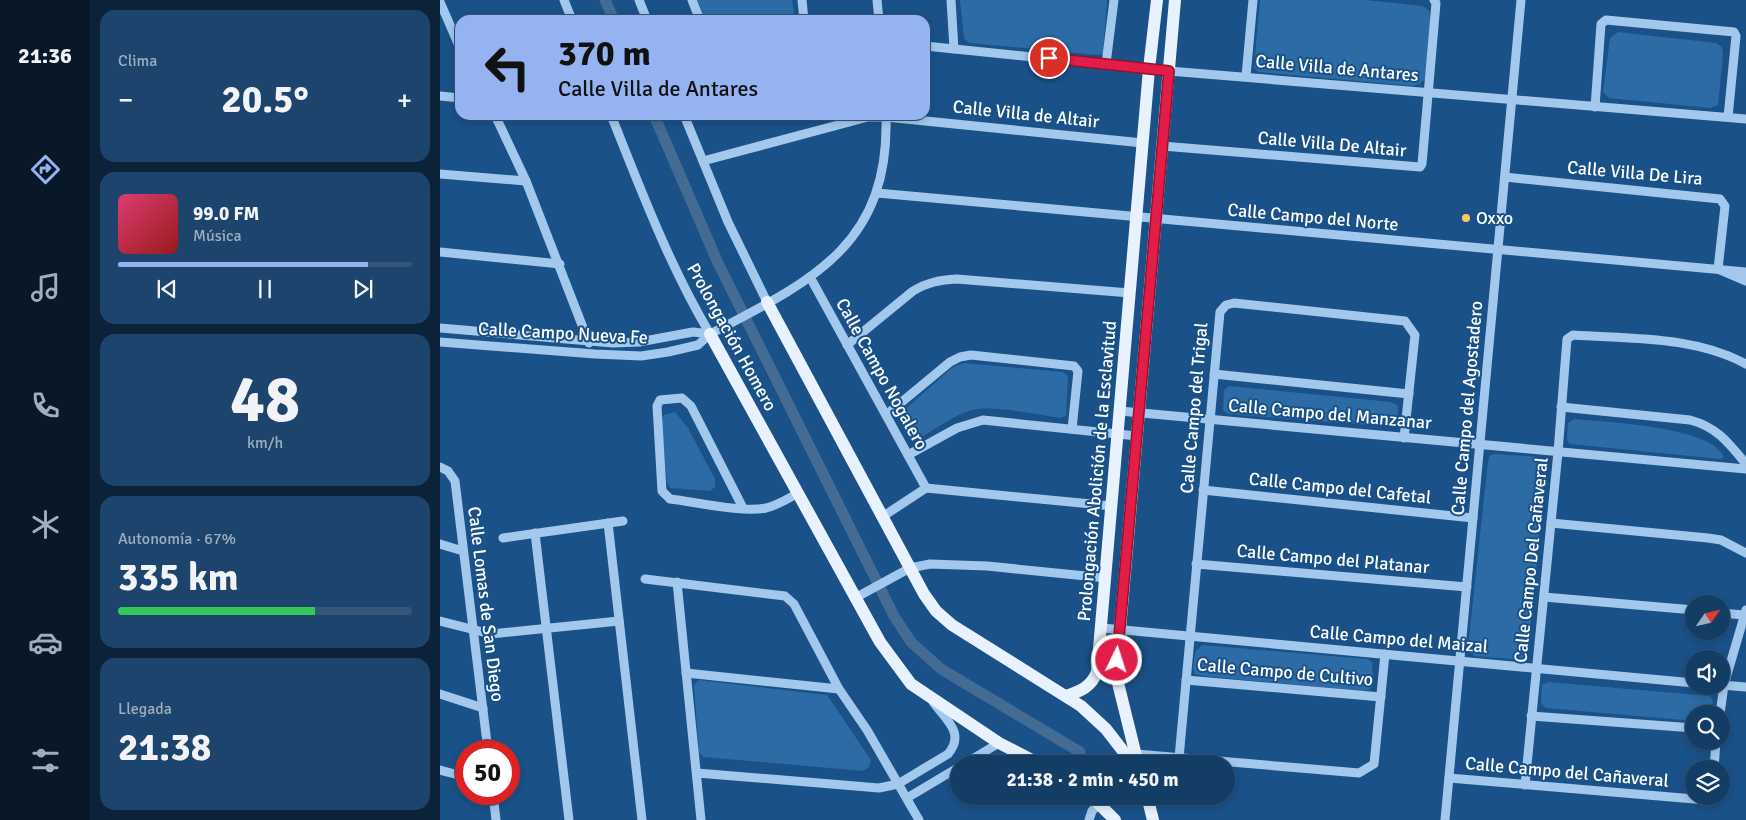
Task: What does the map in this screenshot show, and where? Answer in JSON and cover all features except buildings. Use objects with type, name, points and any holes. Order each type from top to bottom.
[{"type":"main road","name":"Prolongación Abolición de la Esclavitud","points":[[1066,696],[1087,688],[1094,682],[1097,672],[1149,69],[1157,0]]},
{"type":"main road","name":"Prolongación Abolición de la Esclavitud","points":[[1135,755],[1116,675],[1175,0]]},
{"type":"main road","points":[[767,302],[882,517],[936,611],[952,625],[1066,696],[1094,717],[1130,755]]},
{"type":"main road","name":"Prolongación Homero","points":[[710,334],[855,598]]},
{"type":"main road","points":[[855,598],[880,642],[897,668],[911,684],[932,700],[999,743],[1022,755]]},
{"type":"main road","points":[[1120,746],[1122,755]]},
{"type":"main road","points":[[1105,805],[1115,820]]},
{"type":"main road","points":[[1149,805],[1153,820]]},
{"type":"street","points":[[564,0],[570,15]]},
{"type":"street","points":[[639,0],[645,15]]},
{"type":"street","points":[[692,0],[698,15]]},
{"type":"street","points":[[802,0],[804,15]]},
{"type":"street","points":[[877,0],[878,15]]},
{"type":"street","points":[[950,0],[954,49]]},
{"type":"street","points":[[1106,64],[1114,0]]},
{"type":"street","points":[[1246,76],[1253,0]]},
{"type":"street","name":"Calle Villa De Altair","points":[[1162,146],[1418,167],[1422,164],[1436,3],[1434,0]]},
{"type":"street","name":"Calle Campo del Agostadero","points":[[1445,820],[1521,0]]},
{"type":"street","points":[[440,2],[455,36]]},
{"type":"street","points":[[1595,107],[1601,24],[1606,20],[1734,32],[1736,36],[1728,117]]},
{"type":"street","name":"Calle Villa de Antares","points":[[930,47],[1169,71],[1746,118]]},
{"type":"street","points":[[440,96],[455,98]]},
{"type":"street","points":[[497,120],[526,181],[594,354]]},
{"type":"street","name":"Prolongación Homero","points":[[613,120],[667,255],[710,334]]},
{"type":"street","points":[[686,120],[728,222],[767,302]]},
{"type":"street","name":"Calle Villa de Altair","points":[[703,161],[857,120]]},
{"type":"street","name":"Calle Campo Nueva Fe","points":[[440,342],[640,356],[698,345],[710,334],[810,277],[832,261],[849,242],[867,216],[877,193],[886,150],[886,120]]},
{"type":"street","name":"Calle Villa de Altair","points":[[924,120],[1143,143]]},
{"type":"street","points":[[440,174],[526,181]]},
{"type":"street","name":"Calle Villa De Lira","points":[[1505,177],[1720,198],[1724,206],[1718,269]]},
{"type":"street","name":"Calle Campo del Norte","points":[[877,193],[1156,220],[1746,272]]},
{"type":"street","points":[[440,252],[560,264]]},
{"type":"street","points":[[1718,269],[1746,281]]},
{"type":"street","name":"Calle Campo Nogalero","points":[[810,277],[926,488]]},
{"type":"street","points":[[847,345],[913,291],[925,284],[938,280],[957,278],[1130,293]]},
{"type":"street","name":"Calle Campo del Trigal","points":[[1178,755],[1220,312],[1231,303],[1400,320],[1409,325],[1415,335],[1404,438]]},
{"type":"street","name":"Calle Campo Nueva Fe","points":[[440,328],[588,340],[639,342],[693,332],[710,334]]},
{"type":"street","name":"Calle Campo Del Cañaveral","points":[[1525,785],[1558,452],[1567,339],[1573,335],[1689,344],[1746,364]]},
{"type":"street","points":[[886,415],[950,362],[971,355],[1074,366],[1078,370],[1072,429]]},
{"type":"street","points":[[1214,374],[1409,394]]},
{"type":"street","points":[[743,508],[690,406],[682,398],[660,400],[656,406],[662,491],[664,495],[670,499],[743,508],[758,509],[772,506],[798,493]]},
{"type":"street","points":[[1561,407],[1690,420],[1701,423],[1721,434],[1746,464]]},
{"type":"street","name":"Calle Campo del Manzanar","points":[[1120,411],[1746,469]]},
{"type":"street","points":[[908,455],[957,428],[983,420],[1137,436]]},
{"type":"street","name":"Calle Lomas de San Diego","points":[[440,467],[448,471],[455,481],[486,740]]},
{"type":"street","points":[[882,517],[926,488],[1112,506]]},
{"type":"street","name":"Calle Campo del Cafetal","points":[[1203,490],[1473,518]]},
{"type":"street","points":[[503,538],[622,521]]},
{"type":"street","points":[[608,523],[642,820]]},
{"type":"street","points":[[1551,523],[1721,540],[1746,553]]},
{"type":"street","points":[[535,533],[569,820]]},
{"type":"street","points":[[440,544],[463,551]]},
{"type":"street","points":[[855,598],[910,568],[930,564],[979,566],[1106,578]]},
{"type":"street","name":"Calle Campo del Platanar","points":[[1196,564],[1467,587]]},
{"type":"street","points":[[645,579],[785,596],[794,604],[839,689],[868,730],[920,820]]},
{"type":"street","points":[[677,582],[701,820]]},
{"type":"street","points":[[1544,597],[1685,609]]},
{"type":"street","points":[[1730,613],[1745,613],[1730,662]]},
{"type":"street","points":[[440,621],[473,631],[510,634],[619,621]]},
{"type":"street","name":"Calle Campo del Maizal","points":[[1102,628],[1685,682]]},
{"type":"street","points":[[1235,763],[1359,773],[1374,764],[1385,654]]},
{"type":"street","points":[[686,673],[839,689]]},
{"type":"street","name":"Calle Campo de Cultivo","points":[[1186,680],[1380,697]]},
{"type":"street","points":[[1730,686],[1746,688]]},
{"type":"street","points":[[440,694],[482,708]]},
{"type":"street","points":[[697,773],[879,788],[898,784],[948,754],[954,748],[956,734],[954,727],[932,700]]},
{"type":"street","points":[[1531,716],[1685,727]]},
{"type":"street","points":[[979,755],[999,743]]},
{"type":"street","points":[[440,770],[455,774]]},
{"type":"street","points":[[906,798],[950,772]]},
{"type":"street","name":"Calle Campo del Cañaveral","points":[[1449,778],[1685,798]]},
{"type":"street","points":[[494,805],[496,820]]},
{"type":"street","points":[[1089,820],[1096,805]]},
{"type":"shaded area","points":[[697,0],[792,0],[794,15],[703,15]]},
{"type":"shaded area","points":[[960,0],[1107,0],[1103,54],[969,43],[964,38]]},
{"type":"shaded area","points":[[1260,0],[1365,0],[1423,6],[1429,11],[1432,24],[1425,79],[1420,84],[1413,86],[1258,72],[1254,67]]},
{"type":"shaded area","points":[[1618,32],[1716,43],[1722,47],[1723,55],[1718,105],[1710,108],[1609,98],[1603,92],[1610,38]]},
{"type":"shaded area","points":[[964,363],[1063,372],[1068,376],[1066,415],[1062,418],[993,409],[973,410],[951,419],[915,441],[910,440],[899,417],[903,411],[953,367]]},
{"type":"shaded area","points":[[1229,386],[1391,402],[1398,406],[1398,424],[1394,427],[1228,414],[1223,410],[1224,390]]},
{"type":"shaded area","points":[[675,412],[688,428],[715,479],[715,487],[710,491],[670,488],[667,482],[661,421],[664,415]]},
{"type":"shaded area","points":[[1574,419],[1632,424],[1679,432],[1699,438],[1715,447],[1724,457],[1720,459],[1570,444],[1567,440],[1568,423]]},
{"type":"shaded area","points":[[1490,455],[1541,457],[1546,461],[1528,654],[1523,660],[1474,656],[1468,647],[1488,461]]},
{"type":"shaded area","points":[[1202,645],[1367,659],[1372,662],[1373,686],[1369,690],[1362,691],[1203,676],[1195,674],[1193,668],[1195,652]]},
{"type":"shaded area","points":[[698,680],[827,695],[871,760],[869,767],[863,771],[704,757],[699,753],[694,686]]},
{"type":"shaded area","points":[[1548,682],[1710,696],[1713,701],[1712,705],[1685,705],[1685,720],[1546,708],[1541,703],[1542,685]]},
{"type":"waterway","points":[[605,0],[612,15]]},
{"type":"waterway","points":[[656,120],[718,263],[894,616],[911,642],[941,669],[1080,752]]},
{"type":"place","name":"Oxxo","points":[[1466,218]]},
{"type":"route","points":[[1049,58],[1169,71],[1117,660]]}]
